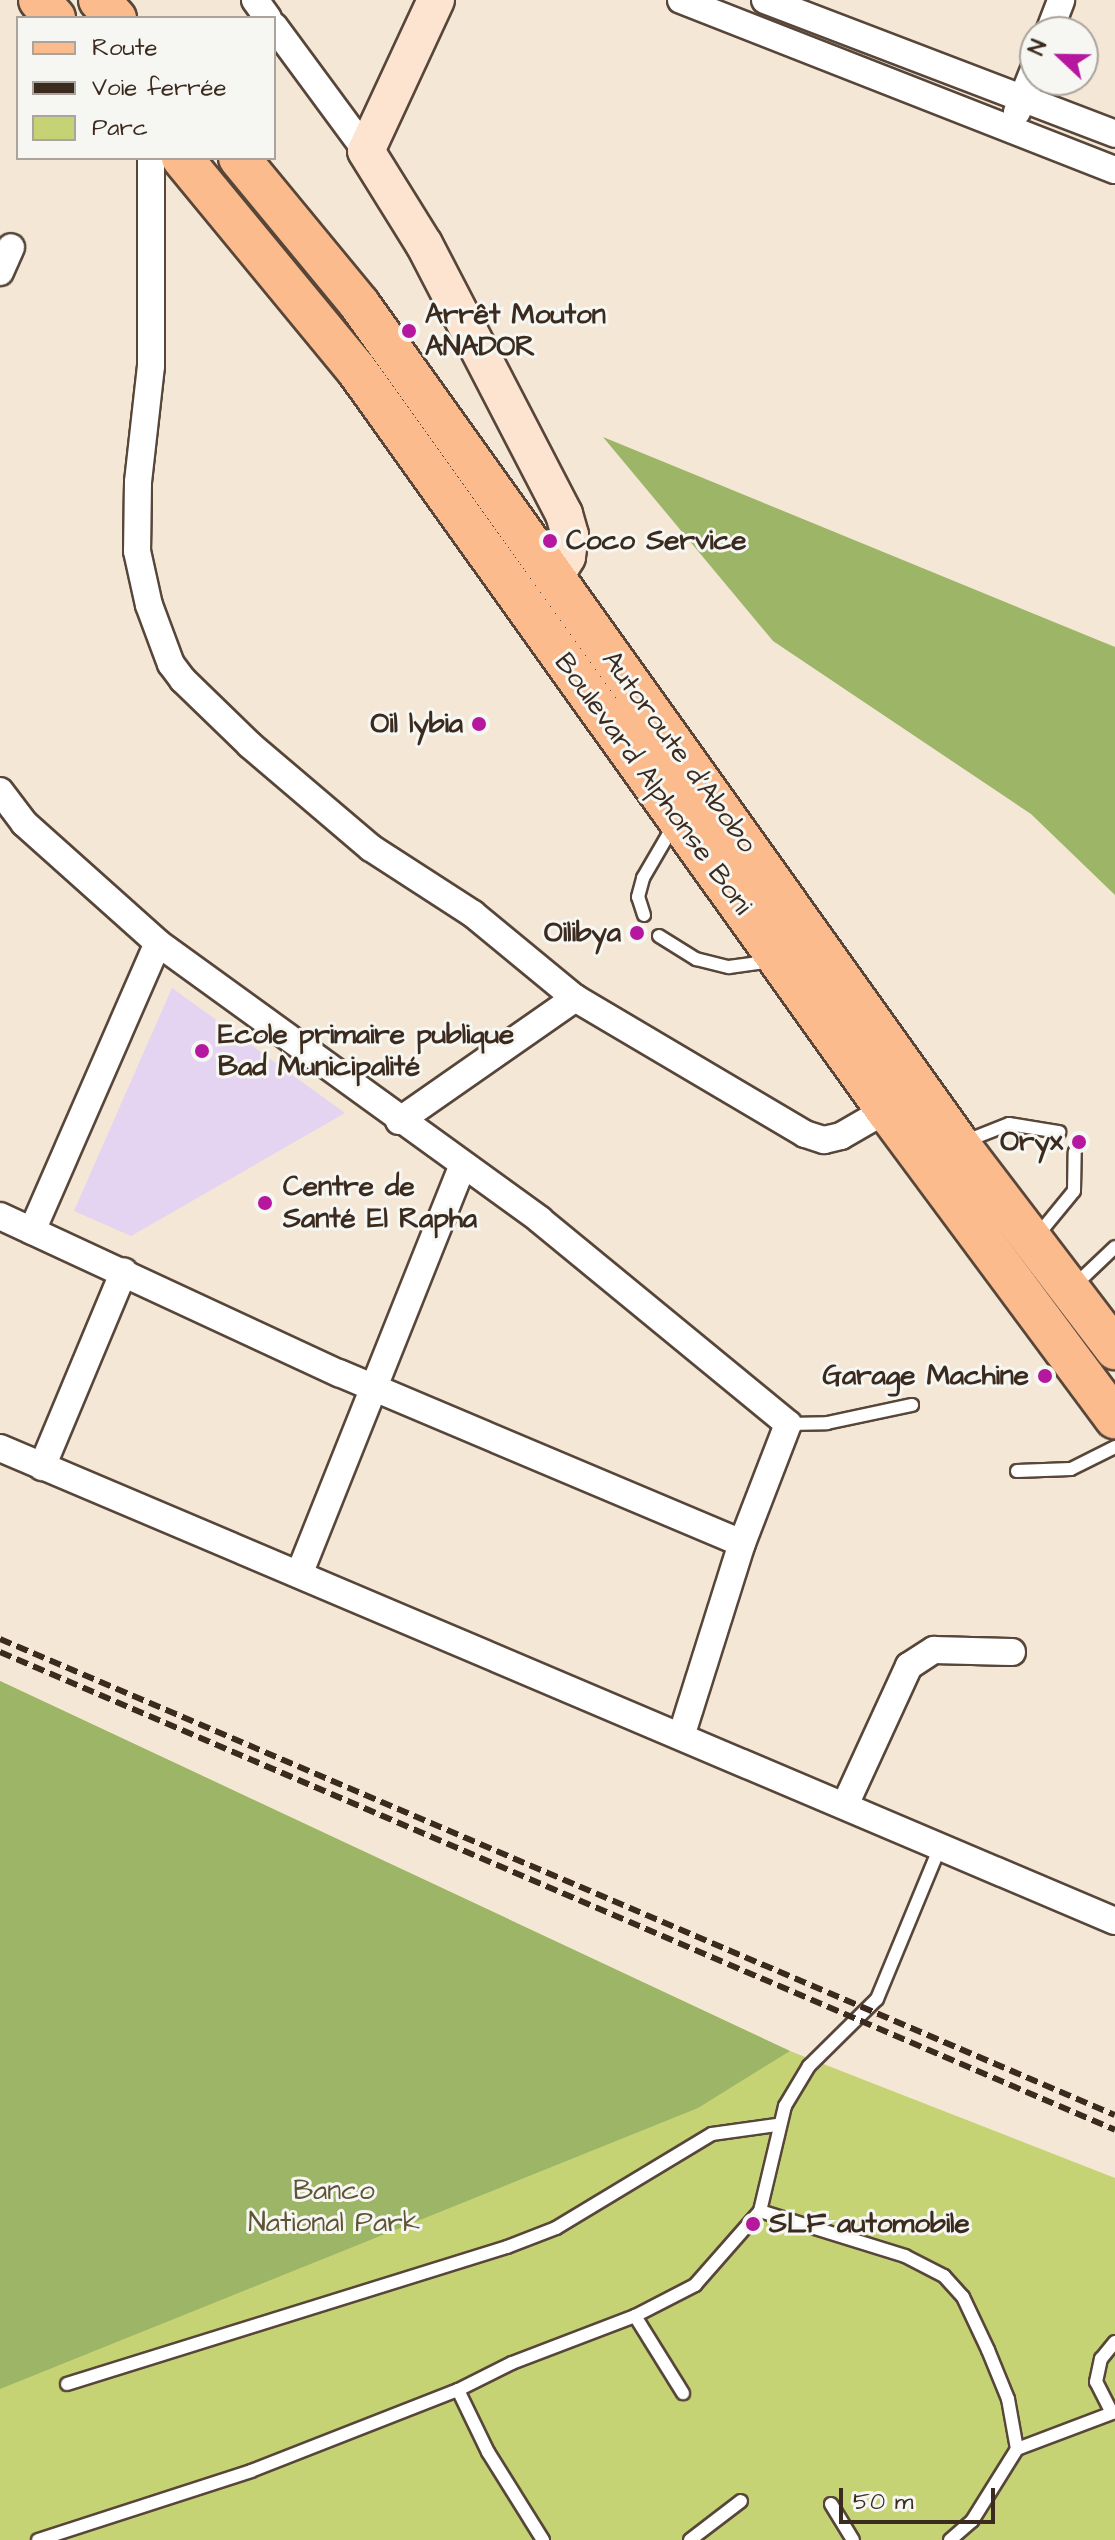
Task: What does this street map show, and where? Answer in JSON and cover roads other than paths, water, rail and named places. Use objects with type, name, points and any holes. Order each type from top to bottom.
[{"type":"main road","points":[[39,0],[53,16]]},
{"type":"main road","points":[[99,0],[114,16]]},
{"type":"main road","points":[[436,0],[366,151],[424,244],[564,514],[570,535],[567,557],[554,578]]},
{"type":"main road","name":"Boulevard Alphonse Boni","points":[[184,160],[356,369],[886,1110],[1115,1418]]},
{"type":"main road","name":"Autoroute d'Abobo","points":[[241,160],[360,305],[959,1144],[1115,1349]]},
{"type":"street","points":[[681,0],[1115,170]]},
{"type":"street","points":[[765,0],[1115,134]]},
{"type":"street","points":[[276,29],[366,151]]},
{"type":"street","points":[[1010,130],[1023,98]]},
{"type":"street","points":[[151,160],[151,366],[138,482],[137,551],[149,605],[171,664],[250,745],[371,848],[473,914],[575,998],[805,1134],[824,1140],[841,1136],[886,1110]]},
{"type":"street","points":[[0,272],[11,247]]},
{"type":"street","points":[[2,804],[158,943],[462,1167],[540,1220],[788,1424],[742,1543],[681,1736]]},
{"type":"street","points":[[32,1231],[158,943]]},
{"type":"street","points":[[399,1121],[575,998]]},
{"type":"street","points":[[300,1572],[372,1385],[462,1167]]},
{"type":"street","points":[[0,1216],[372,1385],[742,1543]]},
{"type":"street","points":[[42,1467],[124,1271]]},
{"type":"street","points":[[0,1448],[300,1572],[1115,1921]]},
{"type":"street","points":[[845,1805],[909,1666],[934,1650],[979,1647],[1012,1652]]},
{"type":"lane","points":[[644,915],[638,897],[643,878],[678,818]]},
{"type":"lane","points":[[659,936],[696,959],[729,967],[779,960]]},
{"type":"lane","points":[[959,1144],[1009,1124],[1059,1132]]},
{"type":"lane","points":[[1033,1241],[1074,1191],[1075,1152]]},
{"type":"lane","points":[[1070,1290],[1115,1247]]},
{"type":"lane","points":[[788,1424],[827,1423],[912,1405]]},
{"type":"lane","points":[[1017,1471],[1071,1469],[1115,1447]]},
{"type":"lane","points":[[38,2540],[251,2471],[458,2390],[512,2363],[635,2316],[713,2270],[760,2211],[776,2125],[809,2066],[877,1999],[941,1846]]},
{"type":"lane","points":[[67,2384],[507,2247],[556,2228],[712,2134],[776,2125]]},
{"type":"lane","points":[[760,2211],[905,2256],[944,2276],[963,2297],[993,2363],[1008,2399],[1017,2449]]},
{"type":"lane","points":[[635,2316],[683,2393]]},
{"type":"lane","points":[[950,2540],[972,2521],[1017,2449],[1114,2412],[1096,2382],[1101,2359],[1115,2342]]},
{"type":"lane","points":[[458,2390],[488,2452],[543,2540]]},
{"type":"lane","points":[[690,2540],[741,2501]]},
{"type":"lane","points":[[831,2504],[853,2540]]},
{"type":"railway","points":[[0,1639],[1115,2115]]},
{"type":"railway","points":[[0,1652],[1115,2130]]},
{"type":"place","name":"Arrêt Mouton ANADOR","points":[[409,331]]},
{"type":"place","name":"Coco Service","points":[[550,541]]},
{"type":"place","name":"Oil lybia","points":[[479,724]]},
{"type":"place","name":"Oilibya","points":[[637,933]]},
{"type":"place","name":"Ecole primaire publique Bad Municipalité","points":[[202,1051]]},
{"type":"place","name":"Oryx","points":[[1079,1142]]},
{"type":"place","name":"Centre de Santé El Rapha","points":[[265,1203]]},
{"type":"place","name":"Garage Machine","points":[[1045,1376]]},
{"type":"place","name":"SLF automobile","points":[[753,2224]]},
{"type":"park label","name":"Banco National Park","points":[[334,2207]]}]
